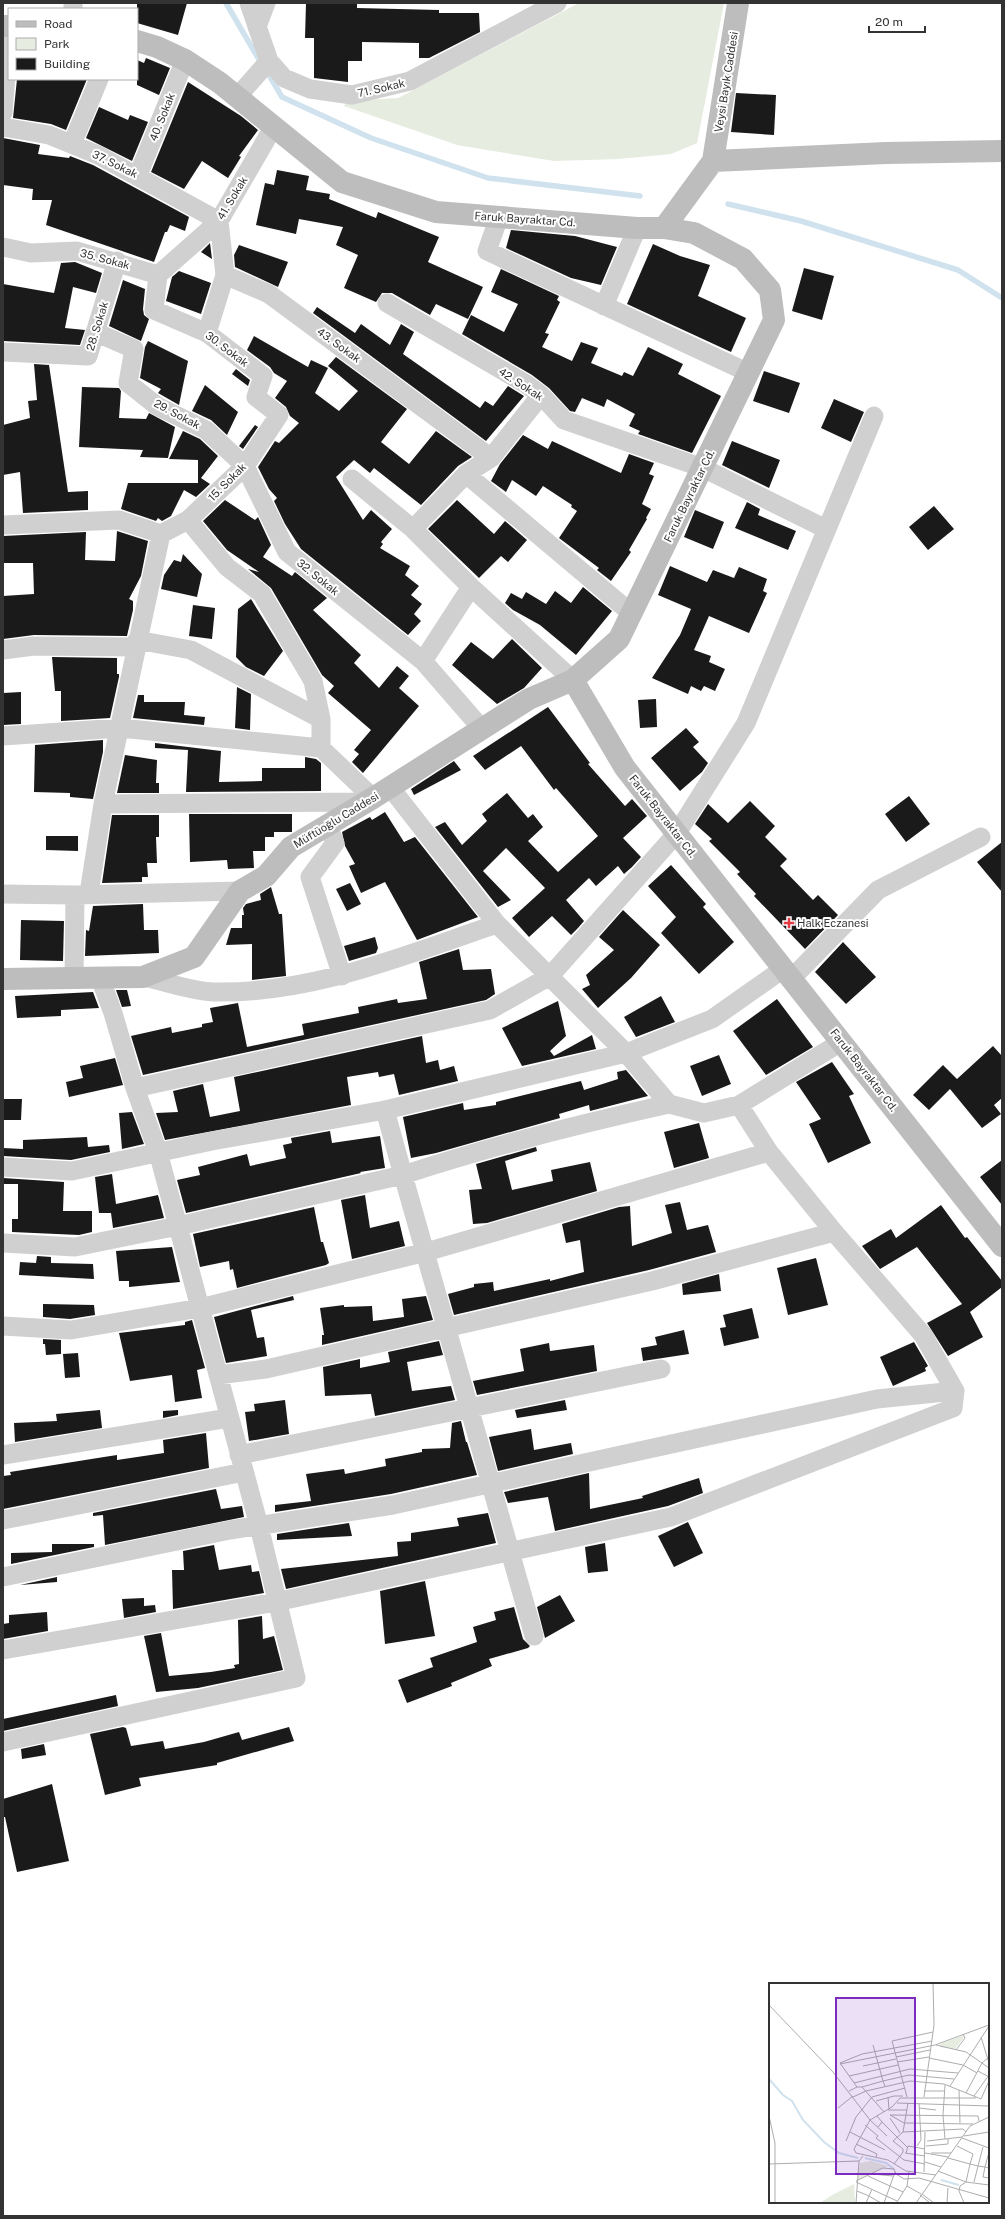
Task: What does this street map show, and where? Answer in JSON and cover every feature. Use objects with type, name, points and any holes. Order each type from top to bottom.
[{"type":"street","name":"71. Sokak","points":[[249,3],[266,63],[284,78],[310,89],[352,95],[410,81],[557,3]]},
{"type":"street","points":[[257,27],[266,3]]},
{"type":"street","points":[[552,3],[557,3]]},
{"type":"street","name":"Veysi Bayık Caddesi","points":[[713,161],[738,3]]},
{"type":"street","name":"Faruk Bayraktar Cd.","points":[[138,41],[157,47],[244,89],[274,126],[342,182],[436,212],[636,228],[664,228],[694,233],[743,259],[770,290],[774,320],[619,639],[573,680],[625,768],[1002,1246]]},
{"type":"street","points":[[3,113],[8,50]]},
{"type":"street","name":"40. Sokak","points":[[138,175],[185,60]]},
{"type":"street","points":[[244,89],[266,63]]},
{"type":"street","points":[[72,144],[99,80]]},
{"type":"street","name":"41. Sokak","points":[[158,275],[219,221],[274,126]]},
{"type":"street","name":"37. Sokak","points":[[3,127],[49,135],[72,144],[138,175],[219,221]]},
{"type":"street","points":[[664,228],[713,161],[886,153],[1002,151]]},
{"type":"street","points":[[499,217],[487,251],[749,373]]},
{"type":"street","points":[[207,333],[225,275],[219,221]]},
{"type":"street","points":[[604,306],[636,228]]},
{"type":"street","name":"35. Sokak","points":[[3,247],[31,252],[77,251],[117,261],[158,275]]},
{"type":"street","name":"28. Sokak","points":[[3,352],[88,356],[117,261]]},
{"type":"street","name":"30. Sokak","points":[[158,275],[154,310],[207,333],[263,376],[256,397],[279,415]]},
{"type":"street","name":"43. Sokak","points":[[225,275],[269,294],[491,458]]},
{"type":"street","name":"42. Sokak","points":[[388,304],[542,395],[564,420],[703,468],[826,529]]},
{"type":"street","name":"29. Sokak","points":[[95,332],[134,348],[128,383],[157,406],[206,430],[245,466]]},
{"type":"street","points":[[412,529],[466,474],[491,458],[542,395]]},
{"type":"street","name":"15. Sokak","points":[[161,534],[188,520],[245,466],[279,415]]},
{"type":"street","points":[[135,1088],[490,1010],[550,976],[677,833],[746,723],[874,416]]},
{"type":"street","name":"32. Sokak","points":[[245,466],[287,552],[423,661],[482,729]]},
{"type":"street","points":[[466,474],[631,613]]},
{"type":"street","points":[[352,479],[412,529],[471,587],[573,680]]},
{"type":"street","points":[[3,525],[118,520],[161,534],[136,644],[120,728],[82,894],[74,978]]},
{"type":"street","points":[[188,520],[227,567],[262,594],[313,681],[321,719],[321,748]]},
{"type":"street","points":[[423,661],[471,587]]},
{"type":"street","points":[[3,650],[34,646],[136,644],[191,650],[321,719]]},
{"type":"street","name":"Müftüoğlu Caddesi","points":[[3,979],[143,977],[194,957],[240,890],[266,876],[291,847],[377,796],[529,699],[573,680]]},
{"type":"street","points":[[3,736],[120,728],[321,748],[377,796],[497,924],[626,1053],[669,1104]]},
{"type":"street","points":[[103,804],[377,796]]},
{"type":"street","points":[[328,826],[335,843],[310,877],[342,976]]},
{"type":"street","points":[[3,1167],[72,1171],[212,1140],[385,1110],[626,1053],[712,1019],[787,974],[878,890],[981,836]]},
{"type":"street","points":[[3,894],[82,894],[240,890]]},
{"type":"street","points":[[143,977],[213,992],[272,990],[342,976],[497,924]]},
{"type":"street","points":[[3,1742],[296,1678],[276,1602],[259,1526],[241,1464],[158,1152],[135,1088],[113,1013],[100,978]]},
{"type":"street","points":[[3,1244],[75,1247],[178,1226],[403,1175],[466,1154],[562,1128],[669,1104],[704,1113],[739,1105],[841,1042]]},
{"type":"street","points":[[3,1650],[276,1602],[510,1553],[671,1517],[953,1408],[955,1391],[923,1335],[834,1232],[769,1152],[739,1105]]},
{"type":"street","points":[[385,1110],[534,1636]]},
{"type":"street","points":[[3,1326],[71,1330],[200,1308],[426,1252],[769,1152]]},
{"type":"street","points":[[218,1375],[266,1369],[652,1281],[834,1232]]},
{"type":"street","points":[[3,1520],[470,1408],[661,1369]]},
{"type":"street","points":[[3,1577],[259,1526],[393,1505],[878,1399],[955,1391]]},
{"type":"street","points":[[3,1454],[229,1418]]},
{"type":"green space","points":[[579,3],[724,3],[697,143],[671,154],[619,159],[554,161],[457,145],[344,106],[347,101],[398,98]]},
{"type":"building","points":[[137,3],[187,3],[178,35],[138,23]]},
{"type":"building","points":[[306,3],[357,4],[357,8],[439,10],[439,13],[479,13],[480,32],[429,58],[419,58],[419,43],[362,42],[362,61],[348,61],[348,82],[314,78],[314,38],[305,38]]},
{"type":"building","points":[[146,58],[170,68],[159,95],[137,85],[138,60],[144,63]]},
{"type":"building","points":[[17,80],[87,80],[66,130],[51,124],[13,118]]},
{"type":"building","points":[[188,82],[241,116],[258,130],[239,156],[241,157],[228,178],[202,161],[184,189],[151,172]]},
{"type":"building","points":[[736,93],[776,95],[774,135],[731,132]]},
{"type":"building","points":[[99,107],[128,120],[130,115],[148,122],[132,161],[86,138]]},
{"type":"building","points":[[3,138],[40,145],[38,154],[69,158],[70,156],[93,165],[189,217],[185,231],[170,225],[167,232],[165,232],[154,262],[46,225],[52,200],[32,200],[33,189],[3,185]]},
{"type":"building","points":[[277,170],[309,176],[306,190],[330,194],[329,199],[376,218],[378,212],[439,237],[428,262],[483,287],[468,319],[436,304],[430,315],[392,293],[382,293],[376,302],[344,288],[358,255],[336,245],[343,227],[299,219],[296,234],[256,225],[265,183],[274,185]]},
{"type":"building","points":[[511,230],[575,236],[617,247],[601,285],[571,278],[506,248]]},
{"type":"building","points":[[210,243],[212,259],[201,252]]},
{"type":"building","points":[[653,244],[680,256],[710,265],[698,296],[746,318],[731,352],[627,304]]},
{"type":"building","points":[[239,245],[288,262],[278,287],[235,267],[234,255]]},
{"type":"building","points":[[75,262],[102,273],[96,293],[73,287],[65,328],[85,330],[80,345],[3,341],[3,284],[54,293],[61,263]]},
{"type":"building","points":[[804,268],[834,276],[822,320],[792,311]]},
{"type":"building","points":[[501,269],[559,296],[557,300],[560,302],[545,333],[549,334],[542,347],[572,361],[581,342],[598,348],[591,363],[622,376],[624,372],[633,376],[648,347],[683,364],[678,374],[721,396],[692,453],[638,434],[640,431],[629,426],[635,414],[607,399],[604,407],[582,398],[575,412],[570,411],[549,388],[532,375],[462,334],[471,315],[504,332],[518,304],[491,292]]},
{"type":"building","points":[[179,271],[211,283],[201,314],[166,301],[172,277]]},
{"type":"building","points":[[123,280],[145,289],[143,309],[144,315],[149,319],[141,341],[109,326]]},
{"type":"building","points":[[317,307],[355,333],[361,324],[390,345],[401,324],[414,332],[403,354],[480,408],[485,401],[493,406],[508,386],[524,396],[486,441],[313,313]]},
{"type":"building","points":[[254,336],[308,367],[311,360],[328,368],[315,393],[339,411],[358,391],[328,366],[336,357],[407,409],[381,442],[409,464],[436,431],[472,457],[458,466],[421,505],[374,468],[370,473],[354,460],[336,477],[363,520],[371,510],[392,529],[381,542],[383,544],[380,548],[410,566],[405,575],[419,586],[411,595],[422,604],[414,614],[421,621],[408,635],[301,549],[285,524],[274,501],[277,498],[269,489],[258,467],[275,441],[279,443],[299,423],[290,416],[286,407],[275,398],[287,381],[274,373],[270,367],[247,350]]},
{"type":"building","points":[[148,341],[188,361],[179,405],[158,393],[161,389],[140,378],[145,347]]},
{"type":"building","points":[[34,364],[49,365],[68,492],[88,491],[88,510],[23,513],[20,472],[3,475],[3,425],[30,418],[28,401],[37,400]]},
{"type":"building","points":[[236,369],[250,380],[248,386],[232,374]]},
{"type":"building","points":[[764,371],[800,383],[789,413],[753,401]]},
{"type":"building","points":[[205,385],[238,412],[227,435],[211,420],[192,411]]},
{"type":"building","points":[[82,387],[119,388],[121,391],[119,418],[146,419],[149,413],[175,427],[168,458],[140,457],[143,450],[79,447]]},
{"type":"building","points":[[834,399],[864,412],[851,442],[821,428]]},
{"type":"building","points":[[255,425],[258,427],[243,449],[239,446]]},
{"type":"building","points":[[183,431],[200,439],[218,456],[201,478],[210,484],[196,497],[184,490],[171,516],[162,521],[158,518],[156,521],[121,509],[128,483],[198,483],[198,460],[169,459]]},
{"type":"building","points":[[523,435],[548,449],[552,441],[621,473],[629,454],[654,463],[649,474],[654,476],[642,504],[651,509],[646,518],[647,519],[629,550],[631,552],[611,581],[597,570],[599,568],[559,538],[577,511],[571,507],[572,505],[543,486],[536,496],[512,480],[506,492],[491,481],[500,464]]},
{"type":"building","points":[[732,441],[780,460],[769,488],[722,465]]},
{"type":"building","points":[[225,500],[255,520],[258,517],[271,545],[263,557],[292,576],[295,572],[327,598],[313,610],[361,655],[354,663],[379,688],[397,666],[409,676],[399,688],[419,706],[363,773],[352,762],[359,754],[354,750],[371,730],[328,693],[334,686],[322,675],[271,588],[248,569],[259,572],[227,550],[203,521]]},
{"type":"building","points":[[457,500],[494,534],[505,521],[527,540],[508,562],[501,556],[479,578],[428,529]]},
{"type":"building","points":[[747,502],[760,509],[758,515],[796,531],[788,550],[735,528]]},
{"type":"building","points":[[934,506],[954,529],[928,550],[909,527]]},
{"type":"building","points":[[695,510],[724,522],[713,549],[684,537]]},
{"type":"building","points":[[117,531],[148,541],[141,576],[129,599],[133,601],[133,610],[127,636],[34,635],[3,639],[3,596],[34,594],[33,563],[3,563],[3,536],[86,532],[85,560],[115,561]]},
{"type":"building","points":[[183,554],[202,574],[197,597],[161,589],[164,575],[174,560],[181,562]]},
{"type":"building","points":[[670,566],[707,582],[713,570],[734,578],[739,567],[767,579],[763,591],[767,593],[749,633],[709,616],[694,650],[711,656],[709,662],[725,669],[715,691],[704,686],[701,691],[691,686],[688,694],[652,678],[680,635],[691,609],[658,595]]},
{"type":"building","points":[[583,587],[612,611],[576,655],[540,625],[513,610],[505,603],[511,593],[522,599],[526,592],[546,604],[555,591],[571,603]]},
{"type":"building","points":[[251,599],[283,651],[264,676],[246,667],[236,657],[238,609]]},
{"type":"building","points":[[193,605],[215,608],[212,639],[189,636]]},
{"type":"building","points":[[512,639],[542,668],[524,688],[497,704],[452,665],[471,642],[493,659]]},
{"type":"building","points":[[52,657],[117,658],[117,674],[119,674],[119,677],[110,718],[61,721],[61,691],[55,691]]},
{"type":"building","points":[[237,687],[251,694],[250,730],[235,728]]},
{"type":"building","points":[[21,692],[21,724],[3,725],[3,693]]},
{"type":"building","points":[[138,695],[144,695],[144,702],[185,702],[184,715],[205,717],[204,725],[133,718]]},
{"type":"building","points":[[656,699],[657,727],[640,728],[638,700]]},
{"type":"building","points":[[548,707],[590,763],[588,764],[625,806],[632,799],[647,816],[623,838],[641,857],[632,867],[624,874],[618,866],[596,886],[589,878],[566,900],[584,921],[578,928],[571,935],[552,916],[529,937],[512,918],[545,888],[506,848],[483,871],[511,900],[498,907],[435,827],[445,822],[462,845],[487,821],[482,814],[507,793],[528,818],[533,814],[543,827],[528,841],[558,872],[598,836],[556,788],[554,790],[521,746],[485,770],[473,756]]},
{"type":"building","points":[[686,728],[699,742],[693,747],[708,763],[702,772],[680,791],[651,758]]},
{"type":"building","points":[[103,740],[103,752],[93,799],[70,797],[70,793],[34,792],[35,745]]},
{"type":"building","points":[[155,743],[221,751],[219,782],[262,781],[262,768],[305,768],[305,757],[316,759],[321,763],[321,791],[186,792],[188,750],[155,748]]},
{"type":"building","points":[[125,755],[157,760],[156,783],[159,783],[159,793],[117,793]]},
{"type":"building","points":[[454,761],[461,770],[414,795],[411,789]]},
{"type":"building","points":[[909,796],[930,824],[906,842],[885,814]]},
{"type":"building","points":[[750,801],[775,826],[765,837],[787,859],[780,866],[813,900],[818,895],[838,915],[805,949],[754,896],[756,894],[737,874],[740,872],[709,841],[712,839],[695,824],[708,804],[728,823]]},
{"type":"building","points":[[385,812],[404,842],[415,837],[478,917],[417,940],[385,882],[361,893],[349,866],[355,864],[345,846],[342,832],[370,817],[372,820]]},
{"type":"building","points":[[189,814],[292,814],[292,832],[274,832],[274,837],[265,837],[265,851],[253,851],[254,868],[228,869],[227,860],[190,862]]},
{"type":"building","points":[[112,815],[159,815],[159,837],[156,837],[157,863],[147,863],[148,877],[142,877],[142,882],[102,883]]},
{"type":"building","points":[[46,836],[78,836],[78,851],[46,850]]},
{"type":"building","points":[[1002,842],[1002,892],[977,862]]},
{"type":"building","points":[[671,865],[706,904],[703,907],[734,942],[699,974],[661,933],[676,917],[648,886]]},
{"type":"building","points":[[350,883],[361,904],[347,911],[336,889]]},
{"type":"building","points":[[271,887],[279,914],[282,914],[286,976],[252,980],[252,944],[226,945],[231,928],[242,928],[242,915],[244,915],[243,908],[246,904],[261,900],[260,894]]},
{"type":"building","points":[[143,904],[144,930],[158,930],[159,953],[85,956],[86,930],[89,931],[93,906]]},
{"type":"building","points":[[623,910],[660,945],[631,978],[598,1008],[582,989],[590,985],[586,975],[614,950],[599,937]]},
{"type":"building","points":[[21,920],[64,921],[63,961],[20,960]]},
{"type":"building","points":[[375,937],[378,948],[376,953],[349,961],[344,946]]},
{"type":"building","points":[[843,942],[876,977],[846,1004],[815,972]]},
{"type":"building","points":[[459,949],[463,970],[491,969],[495,994],[486,1000],[143,1075],[131,1036],[171,1027],[172,1033],[202,1027],[202,1024],[213,1022],[210,1008],[238,1003],[247,1047],[304,1035],[302,1024],[359,1013],[358,1007],[397,999],[398,1003],[427,999],[419,962]]},
{"type":"building","points":[[116,990],[127,990],[131,1006],[122,1007]]},
{"type":"building","points":[[93,992],[99,1008],[61,1010],[61,1016],[17,1018],[15,996]]},
{"type":"building","points":[[661,996],[675,1022],[636,1037],[624,1017]]},
{"type":"building","points":[[777,999],[813,1047],[766,1075],[733,1031]]},
{"type":"building","points":[[558,1001],[566,1036],[550,1051],[554,1056],[592,1035],[596,1049],[522,1066],[502,1028]]},
{"type":"building","points":[[422,1036],[426,1063],[438,1060],[440,1070],[454,1066],[458,1081],[399,1095],[394,1074],[379,1077],[378,1072],[347,1077],[351,1105],[165,1140],[156,1113],[178,1112],[173,1091],[203,1084],[210,1117],[240,1111],[234,1077]]},
{"type":"building","points":[[993,1046],[1002,1056],[1002,1098],[994,1105],[1001,1114],[982,1128],[950,1089],[929,1110],[913,1095],[943,1065],[957,1079]]},
{"type":"building","points":[[719,1055],[731,1084],[702,1096],[690,1066]]},
{"type":"building","points":[[115,1058],[123,1085],[69,1097],[66,1082],[83,1078],[80,1066]]},
{"type":"building","points":[[832,1062],[854,1094],[849,1096],[871,1143],[828,1163],[809,1124],[821,1119],[796,1082]]},
{"type":"building","points":[[626,1070],[648,1096],[590,1111],[589,1105],[559,1114],[560,1118],[436,1153],[411,1158],[403,1117],[463,1103],[464,1110],[496,1105],[496,1102],[581,1081],[584,1090],[618,1079],[617,1072]]},
{"type":"building","points":[[3,1099],[22,1099],[21,1120],[3,1120]]},
{"type":"building","points":[[132,1112],[144,1144],[122,1149],[119,1113]]},
{"type":"building","points":[[699,1123],[709,1158],[674,1168],[664,1132]]},
{"type":"building","points":[[330,1131],[332,1143],[380,1136],[385,1168],[360,1172],[361,1173],[186,1213],[177,1180],[200,1175],[198,1167],[247,1154],[250,1166],[286,1158],[283,1145],[292,1143],[291,1138]]},
{"type":"building","points":[[87,1137],[88,1147],[109,1145],[110,1152],[71,1160],[3,1156],[3,1148],[23,1149],[23,1140]]},
{"type":"building","points":[[536,1147],[537,1151],[505,1161],[512,1190],[553,1181],[551,1170],[590,1162],[597,1191],[487,1223],[473,1224],[469,1190],[482,1189],[476,1164]]},
{"type":"building","points":[[1002,1160],[1002,1205],[980,1177]]},
{"type":"building","points":[[112,1174],[116,1204],[158,1195],[164,1218],[113,1228],[111,1213],[99,1213],[95,1177]]},
{"type":"building","points":[[3,1178],[64,1182],[63,1211],[92,1211],[92,1232],[79,1235],[12,1232],[12,1219],[18,1219],[18,1184],[3,1184]]},
{"type":"building","points":[[365,1195],[370,1228],[399,1221],[405,1246],[352,1259],[341,1200]]},
{"type":"building","points":[[680,1202],[687,1230],[708,1225],[716,1252],[649,1270],[454,1315],[448,1294],[474,1287],[474,1284],[493,1282],[494,1291],[550,1279],[550,1281],[584,1272],[580,1240],[566,1243],[562,1224],[619,1207],[630,1206],[632,1246],[672,1233],[665,1205]]},
{"type":"building","points":[[941,1205],[965,1238],[967,1237],[1002,1281],[1002,1287],[970,1312],[983,1337],[948,1356],[927,1323],[962,1304],[917,1247],[880,1269],[862,1246],[891,1229],[896,1238]]},
{"type":"building","points":[[314,1207],[321,1242],[323,1242],[329,1263],[326,1265],[237,1288],[233,1269],[230,1270],[229,1261],[200,1267],[193,1234]]},
{"type":"building","points":[[172,1247],[180,1282],[129,1287],[129,1281],[119,1281],[116,1251]]},
{"type":"building","points":[[37,1256],[51,1257],[51,1263],[93,1264],[94,1279],[19,1275],[20,1262],[36,1263]]},
{"type":"building","points":[[816,1258],[828,1305],[788,1315],[777,1268]]},
{"type":"building","points":[[719,1274],[721,1291],[683,1295],[682,1284]]},
{"type":"building","points":[[293,1296],[294,1300],[251,1310],[257,1338],[264,1337],[267,1356],[226,1363],[214,1317]]},
{"type":"building","points":[[426,1296],[433,1320],[322,1345],[322,1335],[324,1335],[320,1308],[344,1305],[344,1307],[372,1306],[373,1321],[404,1317],[402,1299]]},
{"type":"building","points":[[43,1304],[94,1305],[95,1315],[70,1319],[43,1317]]},
{"type":"building","points":[[752,1308],[759,1338],[724,1346],[720,1328],[726,1327],[723,1315]]},
{"type":"building","points":[[192,1320],[205,1368],[197,1370],[202,1398],[175,1402],[172,1375],[130,1381],[119,1333],[185,1325],[185,1322]]},
{"type":"building","points":[[684,1330],[689,1354],[643,1361],[641,1348],[657,1345],[655,1337]]},
{"type":"building","points":[[43,1339],[61,1340],[61,1354],[46,1355]]},
{"type":"building","points":[[439,1341],[443,1355],[407,1362],[412,1391],[451,1386],[455,1400],[375,1416],[371,1394],[325,1396],[323,1367],[360,1359],[360,1368],[390,1362],[388,1352]]},
{"type":"building","points":[[914,1342],[928,1366],[925,1368],[926,1371],[893,1386],[880,1357]]},
{"type":"building","points":[[549,1343],[550,1351],[594,1345],[597,1371],[477,1395],[473,1381],[524,1371],[520,1349]]},
{"type":"building","points":[[78,1353],[80,1377],[65,1378],[63,1354]]},
{"type":"building","points":[[285,1400],[289,1434],[249,1441],[245,1412],[255,1411],[254,1404]]},
{"type":"building","points":[[565,1400],[567,1410],[517,1418],[515,1410]]},
{"type":"building","points":[[100,1410],[102,1428],[15,1442],[14,1423],[57,1421],[56,1414]]},
{"type":"building","points":[[178,1410],[178,1415],[163,1418],[163,1411]]},
{"type":"building","points":[[461,1421],[477,1475],[391,1494],[275,1512],[275,1505],[311,1501],[306,1474],[344,1469],[345,1474],[386,1466],[385,1459],[422,1452],[422,1449],[450,1448],[452,1423]]},
{"type":"building","points":[[531,1429],[534,1450],[571,1443],[573,1454],[498,1471],[489,1437]]},
{"type":"building","points":[[206,1433],[209,1468],[3,1509],[3,1476],[11,1475],[10,1472],[117,1455],[117,1460],[164,1453],[163,1440]]},
{"type":"building","points":[[589,1473],[590,1509],[643,1498],[642,1496],[699,1478],[703,1493],[668,1506],[555,1531],[548,1497],[508,1503],[504,1492]]},
{"type":"building","points":[[216,1489],[221,1509],[242,1506],[244,1517],[105,1545],[103,1515],[93,1516],[93,1513]]},
{"type":"building","points":[[488,1513],[496,1543],[286,1589],[281,1569],[398,1556],[397,1542],[411,1541],[411,1533],[459,1526],[457,1518]]},
{"type":"building","points":[[688,1522],[703,1553],[674,1567],[658,1536]]},
{"type":"building","points":[[349,1523],[352,1536],[277,1540],[277,1534]]},
{"type":"building","points":[[605,1543],[608,1571],[588,1573],[585,1547]]},
{"type":"building","points":[[52,1544],[94,1544],[94,1547],[11,1564],[11,1553],[52,1552]]},
{"type":"building","points":[[214,1545],[219,1570],[251,1565],[252,1572],[259,1571],[264,1593],[173,1609],[172,1570],[184,1570],[183,1551]]},
{"type":"building","points":[[57,1577],[57,1582],[20,1585]]},
{"type":"building","points":[[425,1581],[435,1636],[385,1644],[380,1591]]},
{"type":"building","points":[[560,1595],[575,1621],[545,1638],[537,1607]]},
{"type":"building","points":[[144,1598],[144,1606],[155,1605],[156,1612],[124,1618],[122,1599]]},
{"type":"building","points":[[514,1607],[523,1639],[530,1646],[528,1648],[489,1659],[492,1666],[451,1683],[452,1686],[407,1703],[398,1680],[433,1667],[430,1658],[477,1642],[473,1627],[496,1620],[494,1612]]},
{"type":"building","points":[[47,1612],[48,1631],[3,1639],[3,1624],[9,1623],[9,1615]]},
{"type":"building","points":[[262,1616],[263,1639],[274,1636],[283,1670],[198,1688],[156,1692],[144,1636],[161,1633],[169,1676],[235,1668],[234,1665],[239,1664],[238,1620]]},
{"type":"building","points":[[116,1695],[118,1706],[3,1731],[3,1719]]},
{"type":"building","points":[[123,1727],[126,1728],[131,1746],[163,1741],[165,1749],[204,1742],[239,1732],[242,1740],[289,1727],[294,1741],[217,1763],[217,1765],[139,1778],[141,1786],[105,1795],[90,1734]]},
{"type":"building","points":[[44,1744],[46,1755],[22,1759],[21,1749]]},
{"type":"building","points":[[52,1784],[69,1861],[17,1872],[5,1817],[3,1817],[3,1799]]},
{"type":"waterway","points":[[226,3],[261,63]]},
{"type":"waterway","points":[[266,70],[282,97],[371,138],[488,178],[640,196]]},
{"type":"waterway","points":[[728,204],[801,221],[958,270],[1002,298]]},
{"type":"place","name":"Halk Eczanesi","points":[[789,923]]}]
